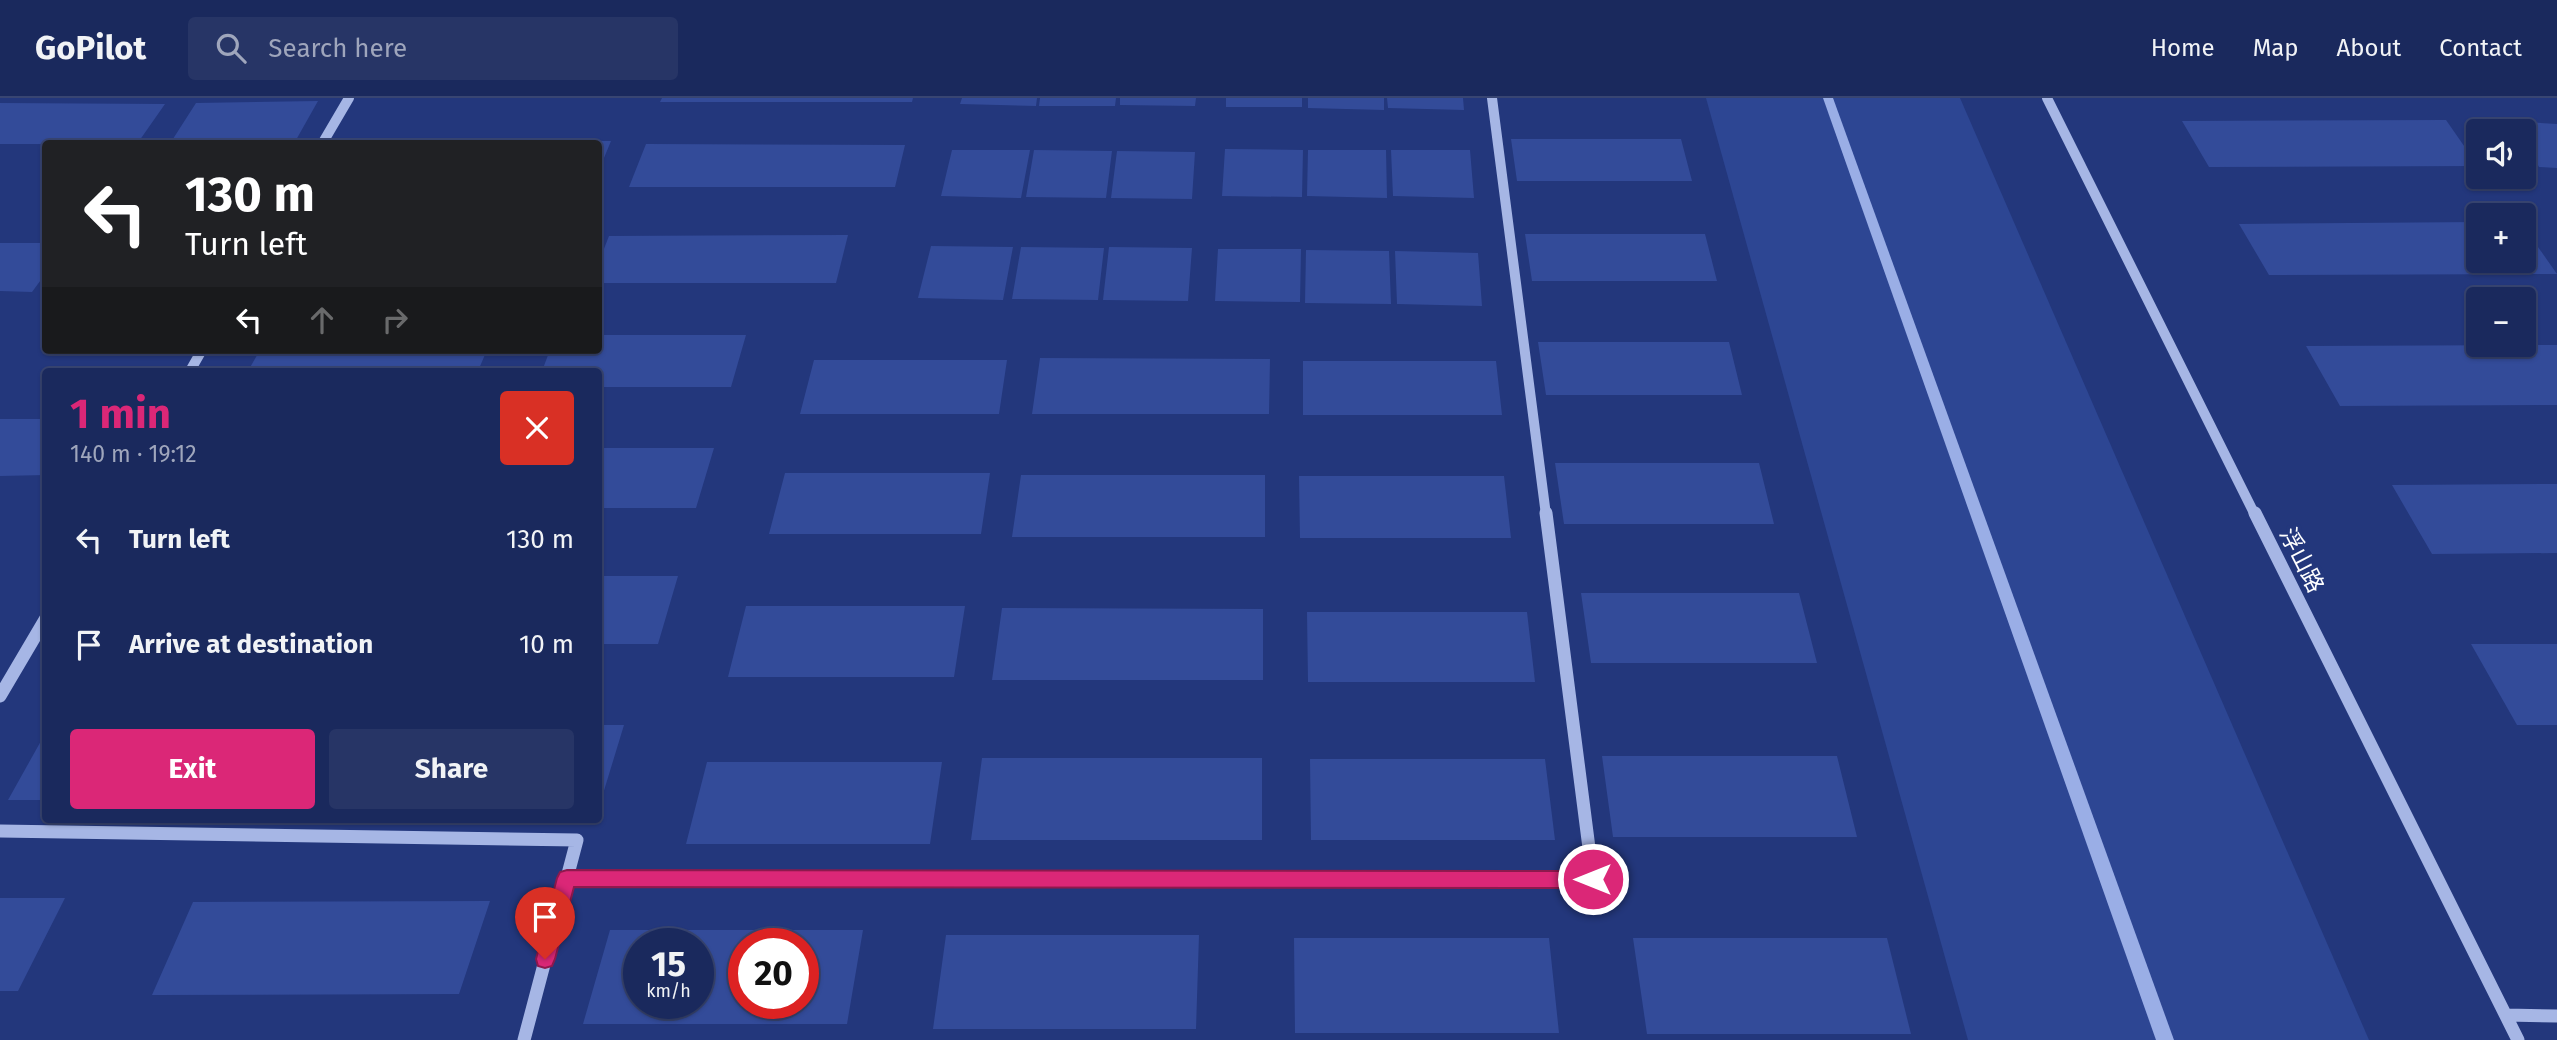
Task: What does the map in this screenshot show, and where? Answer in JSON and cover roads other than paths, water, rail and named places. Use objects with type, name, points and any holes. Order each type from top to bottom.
[{"type":"street","points":[[324,140],[349,98]]},
{"type":"street","points":[[567,878],[1593,879],[1492,98]]},
{"type":"street","name":"浮山路","points":[[2047,98],[2518,1040]]},
{"type":"street","points":[[0,696],[42,625]]},
{"type":"street","points":[[2506,1015],[2557,1016]]},
{"type":"lane","points":[[0,831],[577,840],[524,1040]]},
{"type":"waterway","points":[[1828,98],[2165,1040]]}]
